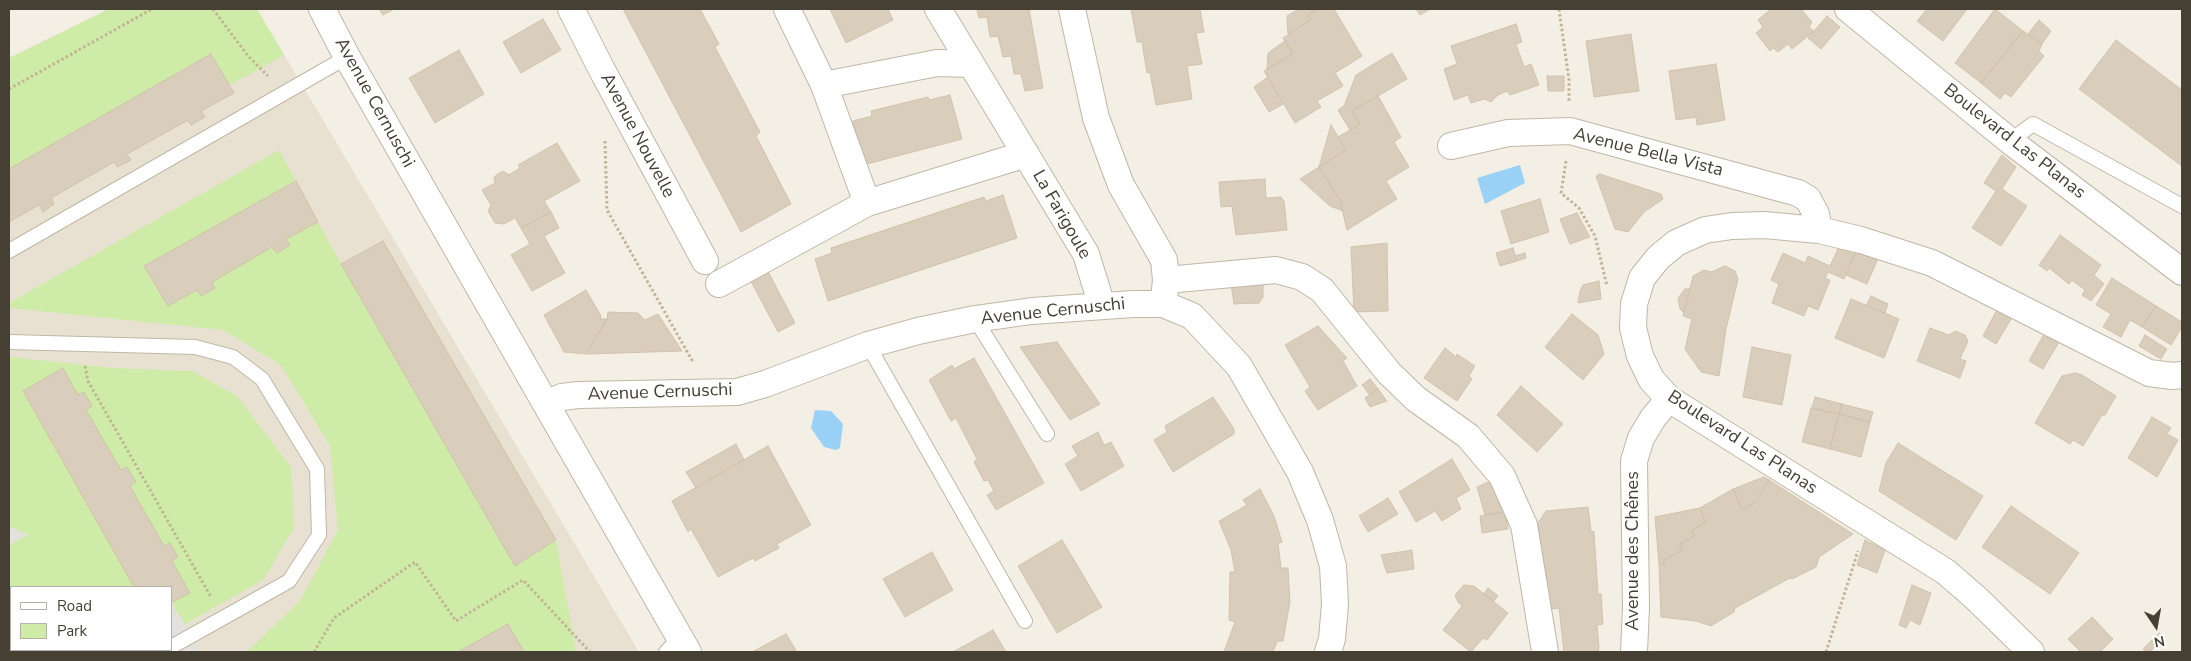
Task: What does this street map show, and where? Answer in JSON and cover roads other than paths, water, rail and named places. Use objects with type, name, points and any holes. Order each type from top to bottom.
[{"type":"street","name":"Avenue Cernuschi","points":[[322,9],[347,57],[546,404],[678,647]]},
{"type":"street","name":"Avenue Nouvelle","points":[[571,9],[705,261]]},
{"type":"street","points":[[787,9],[824,85],[867,203]]},
{"type":"street","name":"La Farigoule","points":[[938,9],[1086,254],[1102,306]]},
{"type":"street","points":[[1072,9],[1096,118],[1121,185],[1164,260],[1164,292],[1276,270],[1302,276],[1322,290],[1389,373],[1416,399],[1468,436],[1502,476],[1524,525],[1545,652]]},
{"type":"street","name":"Boulevard Las Planas","points":[[1848,9],[2010,141],[2182,272]]},
{"type":"street","points":[[824,85],[937,63],[972,64]]},
{"type":"street","name":"Avenue Bella Vista","points":[[1451,146],[1508,134],[1570,131],[1798,193],[1808,199],[1816,214],[1819,230]]},
{"type":"street","name":"La Farigoule","points":[[719,284],[867,203],[1026,154]]},
{"type":"street","name":"Boulevard Las Planas","points":[[2031,652],[1977,599],[1946,572],[1668,399],[1651,379],[1640,356],[1633,328],[1634,304],[1642,278],[1658,258],[1676,243],[1704,230],[1732,226],[1764,225],[1819,230],[1861,240],[1932,263],[2149,373],[2172,376],[2182,375]]},
{"type":"street","name":"Avenue Cernuschi","points":[[546,404],[562,397],[578,395],[737,392],[765,384],[868,345],[918,331],[976,319],[1032,311],[1102,306],[1164,292],[1192,316],[1239,366],[1300,472],[1320,520],[1333,566],[1336,604],[1332,639],[1328,652]]},
{"type":"street","name":"Avenue des Chênes","points":[[1634,652],[1636,608],[1634,461],[1642,438],[1653,418],[1668,399]]},
{"type":"lane","points":[[9,251],[347,57]]},
{"type":"lane","points":[[2010,141],[2032,124],[2182,206]]},
{"type":"lane","points":[[976,319],[1047,434]]},
{"type":"lane","points":[[9,342],[195,347],[233,357],[262,379],[317,469],[319,535],[289,581],[172,646]]},
{"type":"lane","points":[[868,345],[1026,621]]},
{"type":"water","points":[[1520,165],[1525,183],[1485,204],[1477,178]]},
{"type":"water","points":[[815,410],[831,411],[843,424],[840,448],[836,450],[824,447],[811,428]]}]
